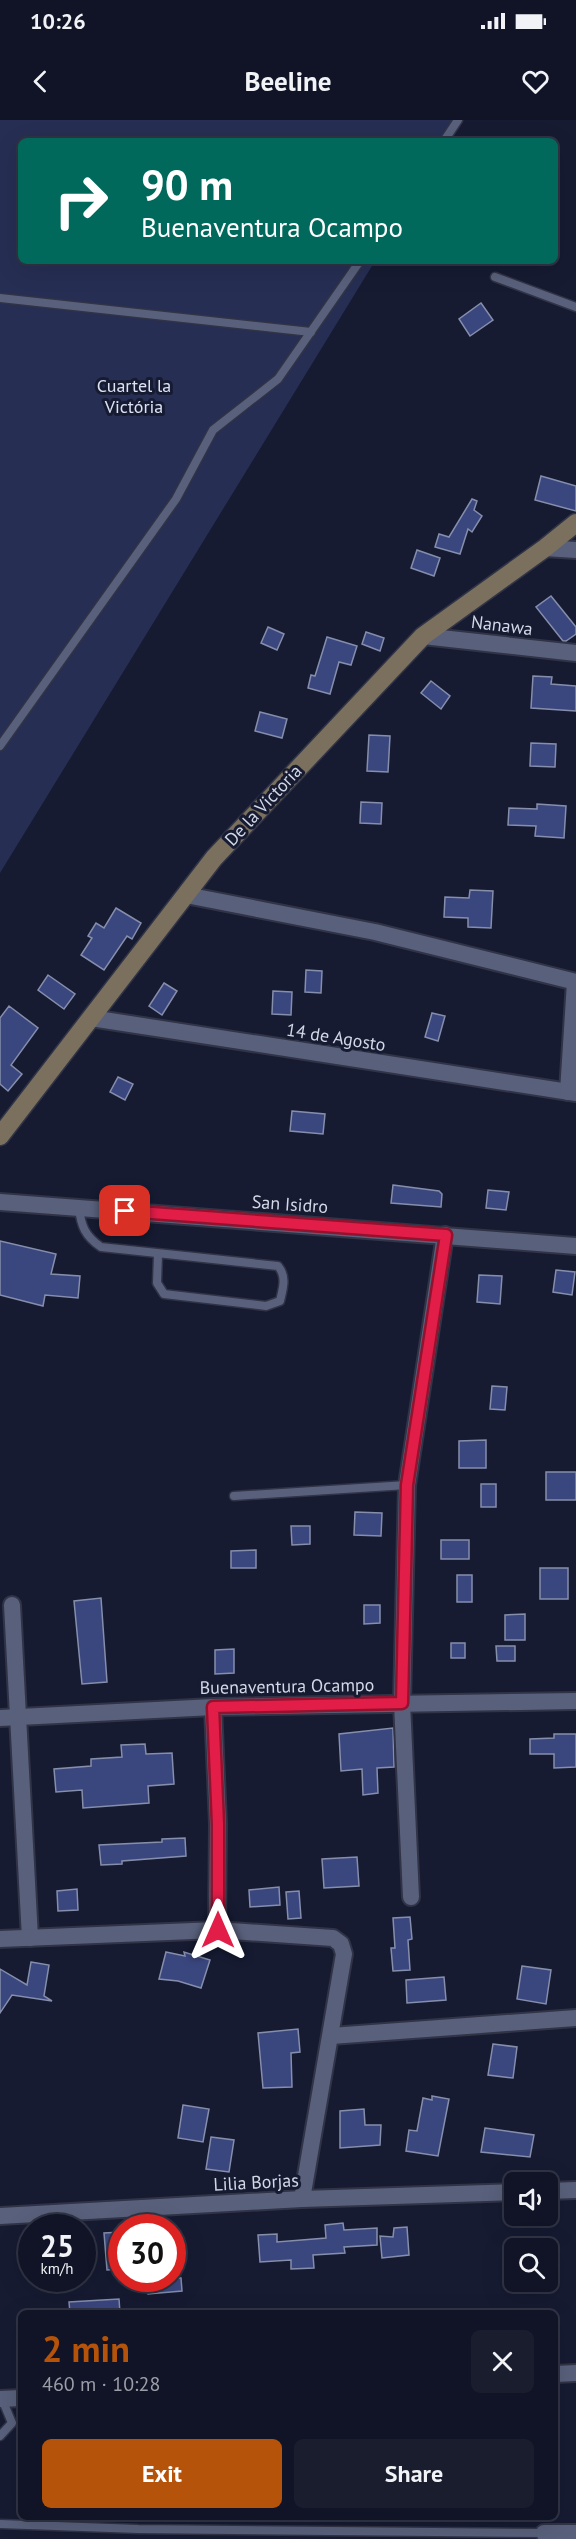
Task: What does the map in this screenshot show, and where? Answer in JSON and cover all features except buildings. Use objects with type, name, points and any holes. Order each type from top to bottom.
[{"type":"main road","name":"De la Victoria","points":[[0,1136],[214,858],[423,636],[574,526]]},
{"type":"street","points":[[545,548],[576,550]]},
{"type":"street","name":"Nanawa","points":[[423,636],[576,653]]},
{"type":"street","points":[[186,894],[375,932],[575,982],[572,1093]]},
{"type":"street","name":"14 de Agosto","points":[[91,1018],[572,1093]]},
{"type":"street","name":"San Isidro","points":[[0,1202],[576,1246]]},
{"type":"street","points":[[411,1897],[402,1703],[407,1485],[446,1235]]},
{"type":"street","points":[[12,1605],[30,1938]]},
{"type":"street","name":"Buenaventura Ocampo","points":[[0,1718],[213,1707],[576,1701]]},
{"type":"street","points":[[213,1707],[218,1824],[218,1930]]},
{"type":"street","points":[[0,1939],[218,1930],[333,1938],[341,1944],[344,1954],[302,2199]]},
{"type":"street","points":[[331,2036],[576,2018]]},
{"type":"street","points":[[558,2191],[576,2190]]},
{"type":"street","name":"Lilia Borjas","points":[[0,2216],[302,2199],[504,2192]]},
{"type":"street","points":[[558,2374],[576,2373]]},
{"type":"street","points":[[1,2399],[18,2398]]},
{"type":"street","points":[[543,2530],[576,2533]]},
{"type":"lane","points":[[446,138],[458,120]]},
{"type":"lane","points":[[0,746],[176,499],[213,430],[278,379],[358,264]]},
{"type":"lane","points":[[495,277],[576,308]]},
{"type":"lane","points":[[0,298],[310,332]]},
{"type":"lane","points":[[80,1208],[81,1224],[86,1233],[101,1247],[278,1266],[283,1272],[284,1280],[280,1301],[266,1306],[164,1294],[157,1283],[158,1254]]},
{"type":"lane","points":[[234,1496],[407,1485]]},
{"type":"lane","points":[[0,2436],[12,2423],[1,2399]]},
{"type":"lane","points":[[0,2524],[138,2529],[543,2530]]},
{"type":"lane","points":[[138,2529],[138,2539]]},
{"type":"green space","name":"Cuartel la Victória","points":[[0,120],[461,120],[451,138],[18,138],[18,264],[373,264],[0,873]]},
{"type":"route","points":[[125,1211],[446,1235],[407,1485],[402,1703],[213,1707],[218,1824],[218,1930]]}]
